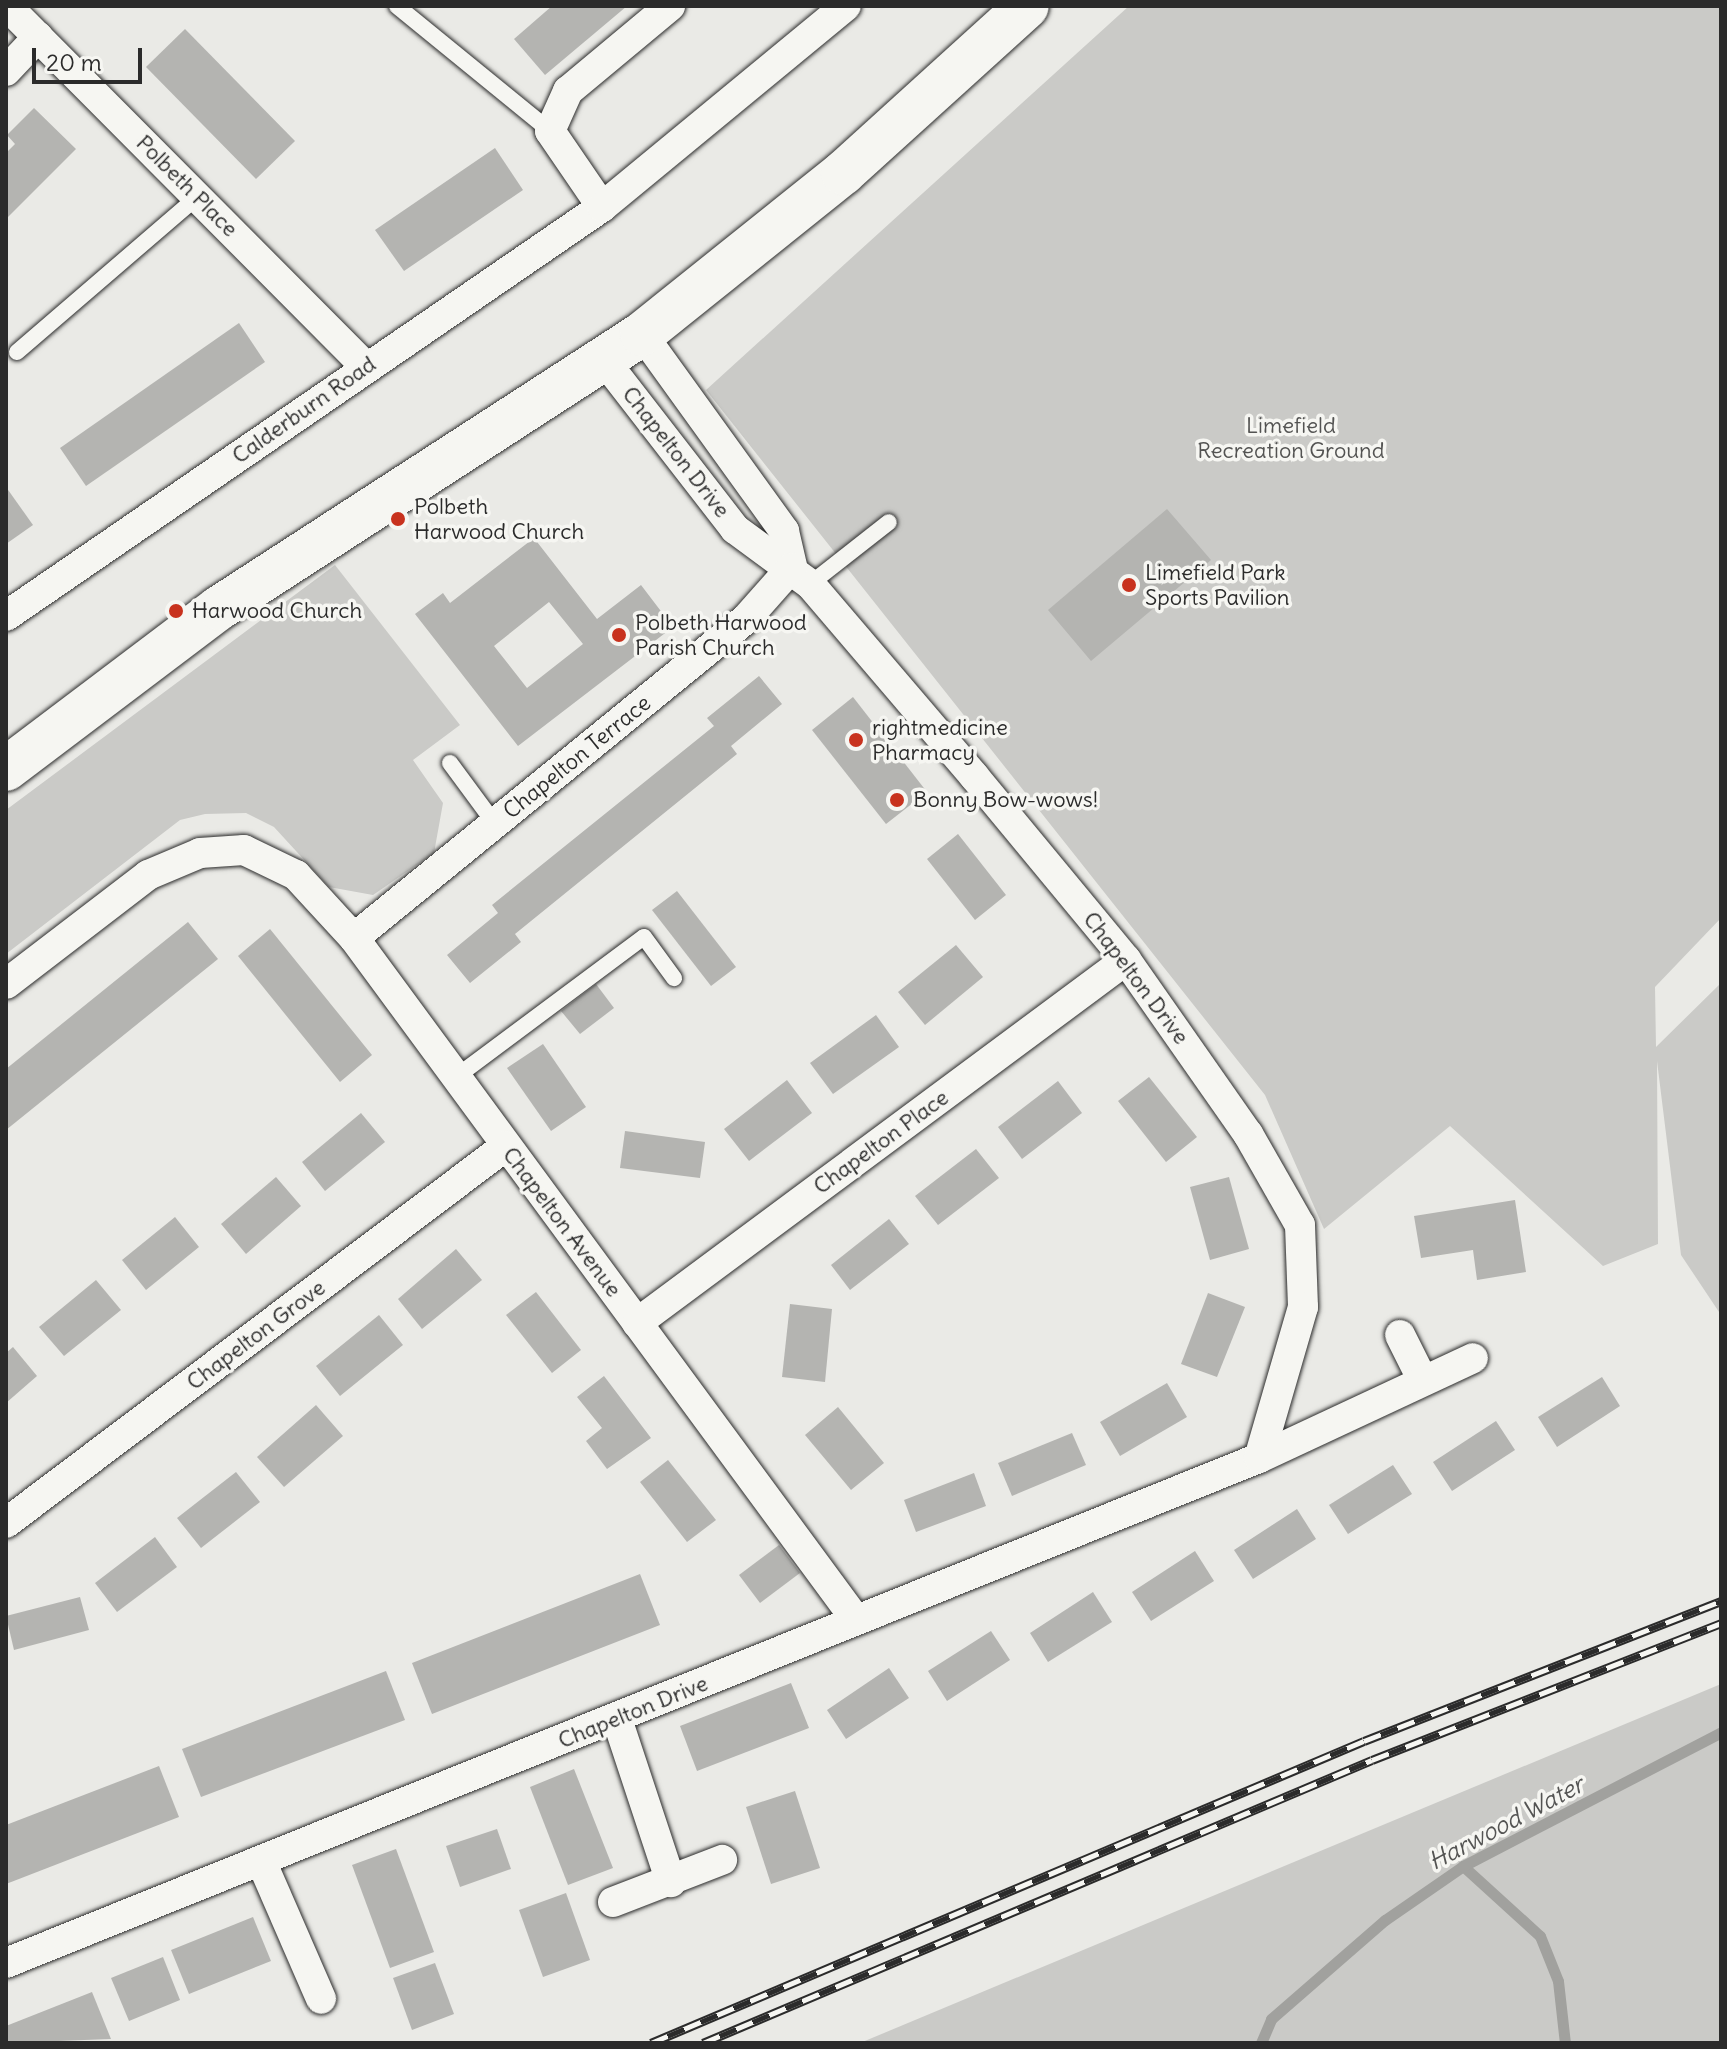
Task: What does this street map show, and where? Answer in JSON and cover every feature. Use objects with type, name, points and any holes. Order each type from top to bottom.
[{"type":"main road","points":[[6,769],[219,608],[642,334],[843,173],[1027,6]]},
{"type":"street","name":"Polbeth Place","points":[[7,6],[366,367]]},
{"type":"street","points":[[602,207],[550,131],[568,91],[670,6]]},
{"type":"street","name":"Calderburn Road","points":[[6,616],[602,207],[846,6]]},
{"type":"street","points":[[6,71],[38,37]]},
{"type":"street","name":"Chapelton Drive","points":[[642,334],[784,531],[801,576]]},
{"type":"street","name":"Chapelton Drive","points":[[604,360],[735,529],[801,576],[1126,960],[1248,1134],[1300,1225],[1303,1307],[1259,1458]]},
{"type":"street","name":"Chapelton Terrace","points":[[354,938],[801,576]]},
{"type":"street","name":"Chapelton Avenue","points":[[6,984],[148,875],[200,853],[244,850],[296,875],[354,938],[856,1620]]},
{"type":"street","name":"Chapelton Place","points":[[637,1323],[1126,960]]},
{"type":"street","name":"Chapelton Grove","points":[[6,1523],[506,1146]]},
{"type":"street","points":[[1400,1335],[1423,1381]]},
{"type":"street","name":"Chapelton Drive","points":[[6,1963],[262,1863],[1259,1458],[1473,1358]]},
{"type":"street","points":[[617,1719],[671,1882]]},
{"type":"street","points":[[613,1902],[722,1860]]},
{"type":"street","points":[[262,1863],[321,1999]]},
{"type":"lane","points":[[397,6],[550,131]]},
{"type":"lane","points":[[17,352],[197,197]]},
{"type":"lane","points":[[801,576],[889,522]]},
{"type":"lane","points":[[450,763],[495,824]]},
{"type":"lane","points":[[456,1077],[644,937],[674,978]]},
{"type":"green space","name":"Limefield Recreation Ground","points":[[1129,6],[1721,6],[1721,918],[1655,987],[1656,1047],[1721,983],[1721,1315],[1681,1255],[1657,1061],[1658,1244],[1603,1266],[1450,1126],[1324,1229],[1265,1095],[706,390]]},
{"type":"green space","points":[[335,565],[460,725],[413,760],[443,803],[434,853],[373,895],[329,887],[274,827],[246,813],[205,814],[180,820],[6,954],[6,810]]},
{"type":"green space","points":[[1721,1684],[1721,2043],[860,2043]]},
{"type":"building","points":[[552,6],[627,6],[545,75],[514,39]]},
{"type":"building","points":[[185,29],[295,141],[256,179],[146,67]]},
{"type":"building","points":[[34,108],[76,149],[6,219],[6,153],[15,144],[7,135]]},
{"type":"building","points":[[495,148],[523,190],[404,271],[375,230]]},
{"type":"building","points":[[239,323],[265,362],[86,486],[60,448]]},
{"type":"building","points":[[6,487],[33,525],[6,544]]},
{"type":"building","name":"Limefield Park Sports Pavilion","points":[[1167,509],[1211,560],[1091,661],[1048,610]]},
{"type":"building","name":"Polbeth Harwood Parish Church","points":[[534,538],[597,619],[641,585],[673,627],[518,746],[415,614],[443,593],[450,603]],"holes":[[[549,602],[583,644],[527,688],[494,646]]]},
{"type":"building","points":[[759,676],[782,704],[731,746],[737,754],[515,934],[521,942],[470,983],[447,955],[498,913],[492,905],[714,726],[707,718]]},
{"type":"building","points":[[853,697],[927,792],[886,824],[812,730]]},
{"type":"building","points":[[958,834],[1006,895],[975,920],[927,859]]},
{"type":"building","points":[[677,891],[736,967],[711,986],[652,910]]},
{"type":"building","points":[[188,922],[218,959],[6,1130],[6,1069]]},
{"type":"building","points":[[270,929],[372,1055],[340,1082],[238,956]]},
{"type":"building","points":[[956,945],[983,977],[925,1025],[898,992]]},
{"type":"building","points":[[596,984],[614,1008],[580,1034],[561,1011]]},
{"type":"building","points":[[876,1015],[899,1047],[833,1094],[810,1063]]},
{"type":"building","points":[[543,1044],[586,1107],[551,1131],[507,1068]]},
{"type":"building","points":[[1149,1077],[1197,1137],[1166,1162],[1118,1101]]},
{"type":"building","points":[[787,1080],[812,1113],[749,1161],[724,1129]]},
{"type":"building","points":[[1058,1081],[1082,1113],[1022,1159],[998,1127]]},
{"type":"building","points":[[361,1113],[385,1142],[325,1191],[302,1162]]},
{"type":"building","points":[[625,1131],[705,1142],[700,1178],[620,1168]]},
{"type":"building","points":[[976,1149],[999,1178],[938,1225],[915,1196]]},
{"type":"building","points":[[276,1177],[301,1206],[246,1254],[221,1224]]},
{"type":"building","points":[[1229,1177],[1249,1249],[1210,1260],[1190,1187]]},
{"type":"building","points":[[1515,1200],[1526,1272],[1477,1280],[1473,1250],[1421,1258],[1414,1216]]},
{"type":"building","points":[[175,1217],[199,1247],[146,1290],[122,1260]]},
{"type":"building","points":[[889,1219],[909,1244],[850,1290],[831,1265]]},
{"type":"building","points":[[456,1249],[482,1280],[422,1329],[398,1299]]},
{"type":"building","points":[[96,1280],[121,1310],[64,1356],[39,1327]]},
{"type":"building","points":[[536,1292],[581,1350],[552,1373],[506,1315]]},
{"type":"building","points":[[1208,1293],[1245,1307],[1217,1377],[1181,1364]]},
{"type":"building","points":[[790,1304],[832,1309],[825,1382],[782,1377]]},
{"type":"building","points":[[379,1315],[403,1345],[340,1396],[316,1366]]},
{"type":"building","points":[[13,1347],[37,1376],[6,1403],[6,1353]]},
{"type":"building","points":[[604,1376],[651,1438],[607,1469],[586,1441],[602,1428],[577,1397]]},
{"type":"building","points":[[1602,1377],[1620,1406],[1557,1447],[1538,1417]]},
{"type":"building","points":[[1167,1383],[1187,1417],[1120,1456],[1100,1422]]},
{"type":"building","points":[[316,1405],[343,1436],[284,1487],[257,1457]]},
{"type":"building","points":[[838,1407],[884,1463],[851,1490],[805,1435]]},
{"type":"building","points":[[1496,1421],[1515,1450],[1452,1491],[1433,1462]]},
{"type":"building","points":[[1072,1433],[1086,1465],[1012,1496],[998,1463]]},
{"type":"building","points":[[668,1460],[716,1520],[687,1542],[640,1482]]},
{"type":"building","points":[[1393,1465],[1412,1494],[1348,1534],[1329,1505]]},
{"type":"building","points":[[236,1472],[260,1502],[201,1548],[177,1518]]},
{"type":"building","points":[[974,1473],[986,1506],[916,1532],[904,1500]]},
{"type":"building","points":[[1297,1509],[1316,1539],[1253,1579],[1234,1550]]},
{"type":"building","points":[[155,1537],[177,1567],[117,1612],[95,1583]]},
{"type":"building","points":[[779,1545],[800,1573],[760,1603],[739,1575]]},
{"type":"building","points":[[1195,1551],[1214,1581],[1151,1621],[1132,1592]]},
{"type":"building","points":[[640,1574],[660,1625],[432,1714],[412,1663]]},
{"type":"building","points":[[1093,1592],[1112,1622],[1048,1662],[1030,1633]]},
{"type":"building","points":[[80,1597],[89,1630],[14,1650],[6,1616]]},
{"type":"building","points":[[991,1631],[1010,1660],[947,1701],[928,1671]]},
{"type":"building","points":[[889,1668],[909,1698],[846,1739],[827,1710]]},
{"type":"building","points":[[386,1671],[405,1720],[201,1797],[182,1749]]},
{"type":"building","points":[[791,1683],[809,1728],[697,1771],[680,1726]]},
{"type":"building","points":[[159,1766],[179,1817],[6,1884],[6,1825]]},
{"type":"building","points":[[574,1769],[613,1868],[568,1885],[530,1787]]},
{"type":"building","points":[[795,1791],[820,1868],[771,1884],[746,1807]]},
{"type":"building","points":[[497,1829],[511,1869],[460,1887],[446,1846]]},
{"type":"building","points":[[396,1849],[434,1952],[390,1968],[352,1865]]},
{"type":"building","points":[[566,1893],[590,1960],[543,1977],[519,1910]]},
{"type":"building","points":[[253,1917],[271,1961],[189,1994],[171,1950]]},
{"type":"building","points":[[163,1957],[180,2000],[129,2021],[111,1978]]},
{"type":"building","points":[[435,1963],[454,2014],[412,2030],[393,1978]]},
{"type":"building","points":[[92,1992],[111,2039],[6,2043],[6,2026]]},
{"type":"waterway","name":"Harwood Water","points":[[1261,2043],[1271,2019],[1385,1920],[1463,1866],[1721,1732]]},
{"type":"waterway","points":[[1463,1866],[1540,1936],[1558,1981],[1565,2043]]},
{"type":"railway","points":[[651,2043],[1364,1741],[1721,1601]]},
{"type":"railway","points":[[703,2043],[1372,1760],[1721,1623]]},
{"type":"place","name":"Polbeth Harwood Church","points":[[398,519]]},
{"type":"place","name":"Limefield Park Sports Pavilion","points":[[1129,585]]},
{"type":"place","name":"Harwood Church","points":[[176,611]]},
{"type":"place","name":"Polbeth Harwood Parish Church","points":[[619,635]]},
{"type":"place","name":"rightmedicine Pharmacy","points":[[856,740]]},
{"type":"place","name":"Bonny Bow-wows!","points":[[897,800]]}]
